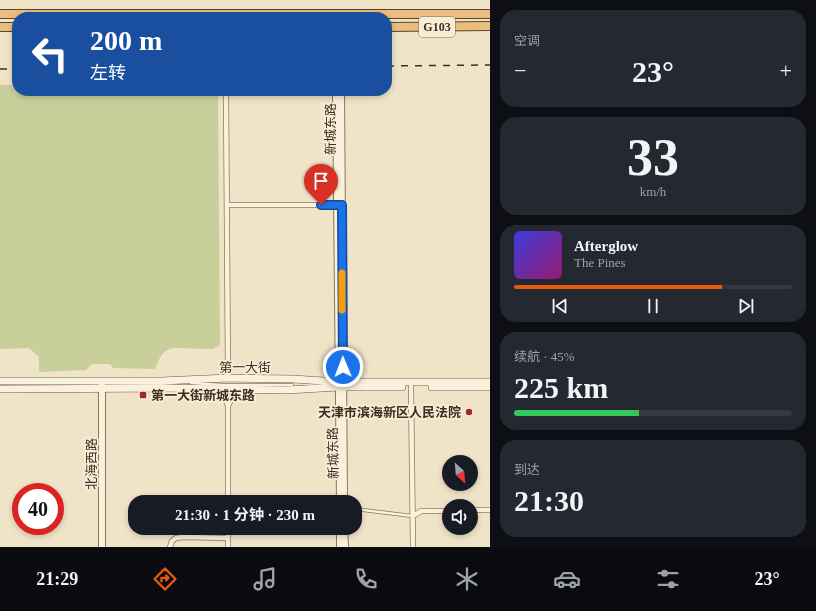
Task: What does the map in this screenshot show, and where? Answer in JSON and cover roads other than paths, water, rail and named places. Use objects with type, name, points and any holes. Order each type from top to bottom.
[{"type":"highway","name":"G103","points":[[0,14],[12,14]]},
{"type":"highway","name":"G103","points":[[392,14],[490,14]]},
{"type":"highway","name":"G103","points":[[392,26],[490,26]]},
{"type":"highway","points":[[0,27],[12,27]]},
{"type":"main road","name":"第一大街","points":[[0,389],[228,378],[293,379],[341,384],[411,387],[490,387]]},
{"type":"main road","name":"第一大街","points":[[0,381],[218,390],[287,390],[341,384],[490,382]]},
{"type":"street","points":[[226,96],[228,378]]},
{"type":"street","name":"新城东路","points":[[338,96],[341,384],[344,495]]},
{"type":"street","points":[[227,205],[339,205]]},
{"type":"street","name":"新城东路","points":[[340,495],[341,384]]},
{"type":"street","name":"北海西路","points":[[102,385],[102,547]]},
{"type":"street","points":[[411,387],[413,547]]},
{"type":"street","points":[[218,390],[225,398],[228,406],[228,495]]},
{"type":"street","points":[[228,406],[233,395],[239,390]]},
{"type":"street","points":[[478,510],[490,510]]},
{"type":"street","points":[[413,516],[422,511],[442,511]]},
{"type":"street","points":[[340,535],[340,547]]},
{"type":"street","points":[[344,535],[345,547]]},
{"type":"street","points":[[170,547],[172,541],[176,538],[183,537],[228,538],[228,547]]},
{"type":"lane","points":[[161,381],[217,384],[292,385]]},
{"type":"lane","points":[[362,510],[413,516]]},
{"type":"railway","points":[[392,66],[490,65]]},
{"type":"railway","points":[[0,69],[12,69]]},
{"type":"place","name":"第一大街新城东路","points":[[143,395]]},
{"type":"place","name":"天津市滨海新区人民法院","points":[[469,412]]}]
